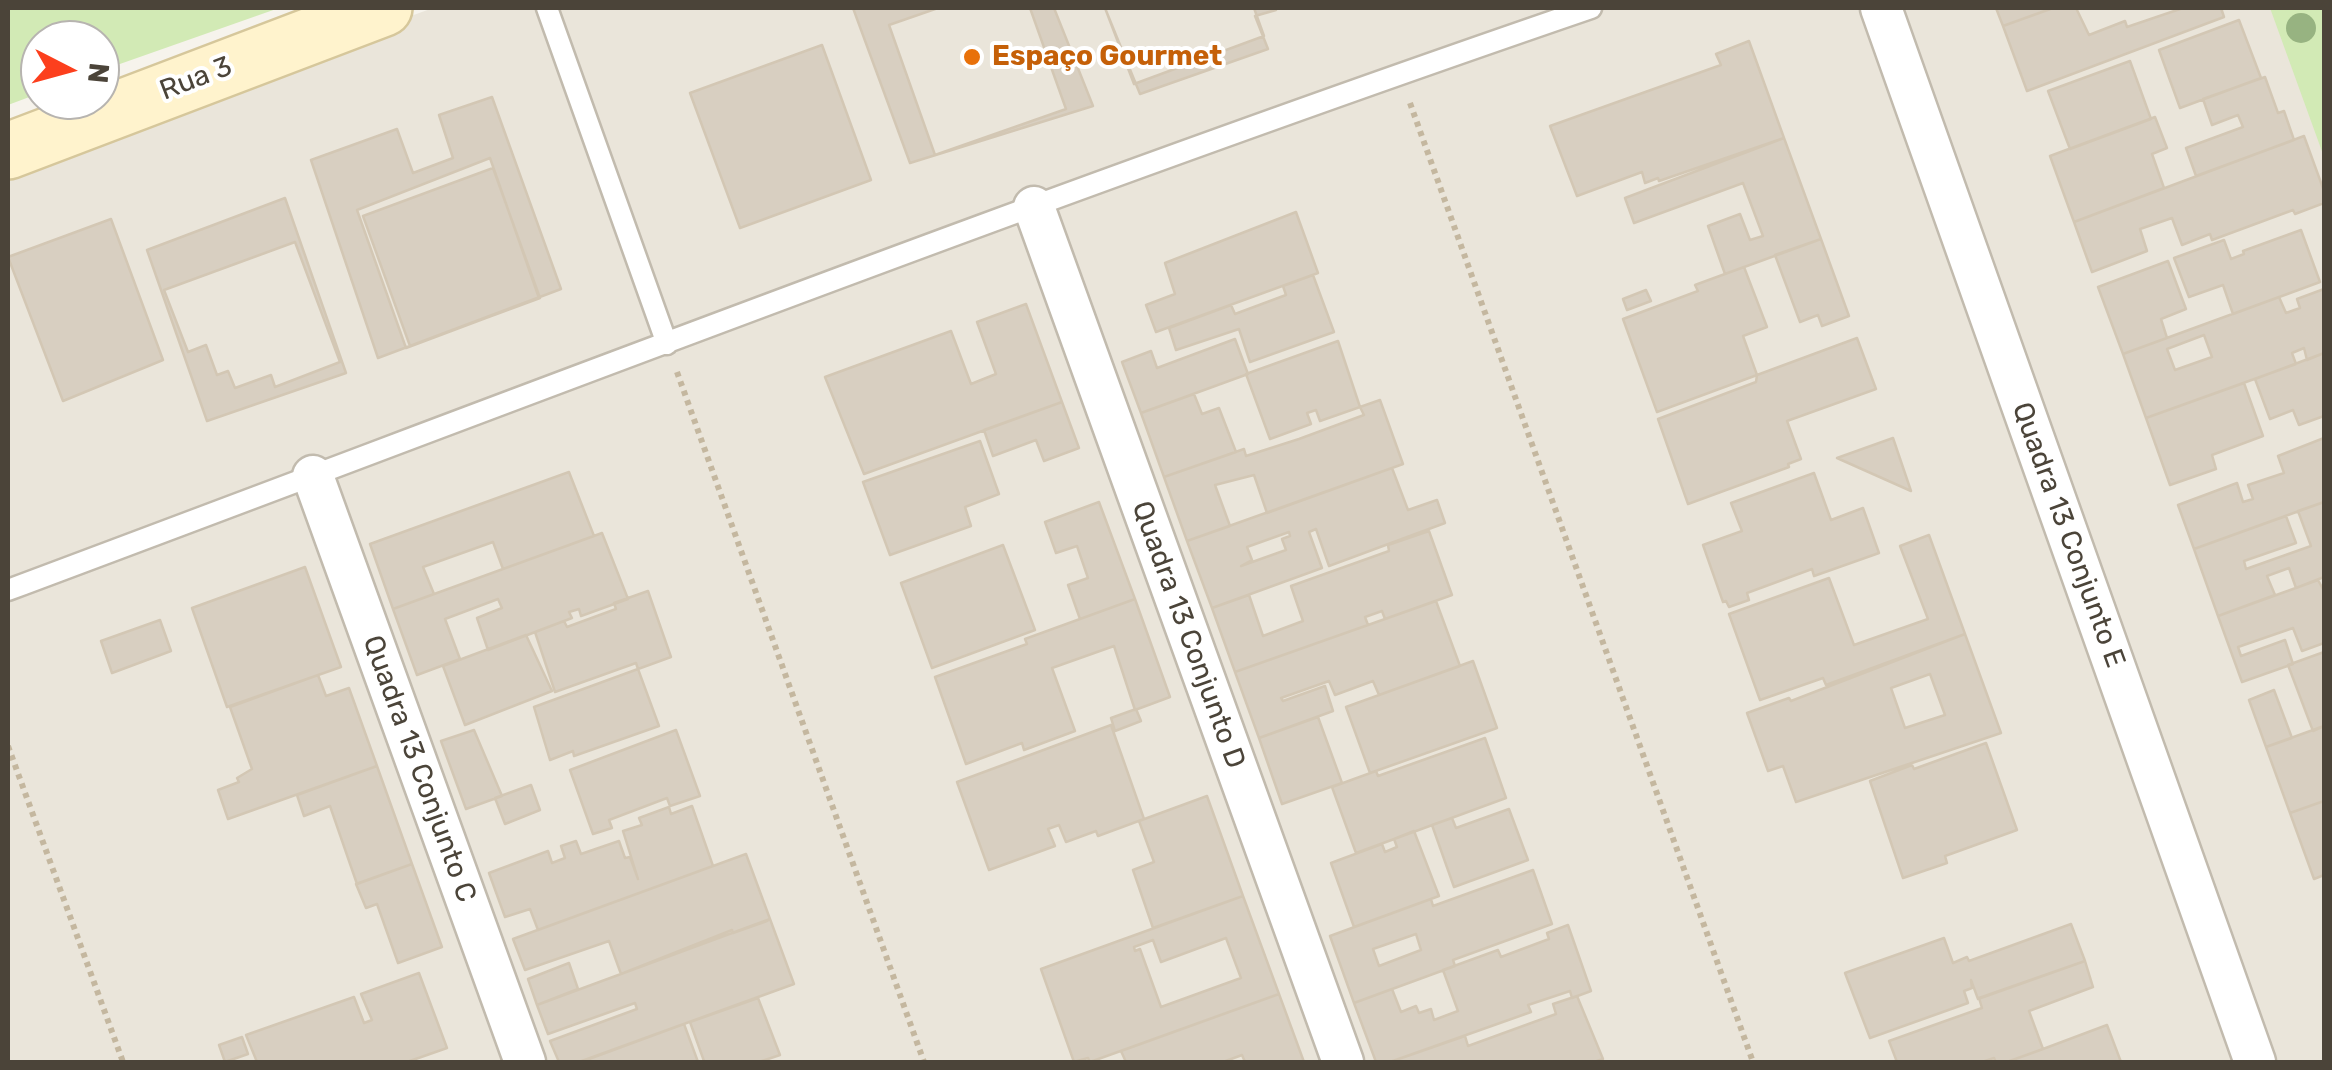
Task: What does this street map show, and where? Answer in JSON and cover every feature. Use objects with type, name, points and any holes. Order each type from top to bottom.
[{"type":"main road","name":"Rua 3","points":[[8,151],[384,8]]},
{"type":"street","name":"Quadra 13 Conjunto E","points":[[1881,8],[2256,1062]]},
{"type":"street","name":"Quadra 13 Conjunto D","points":[[1034,206],[1343,1062]]},
{"type":"street","name":"Quadra 13 Conjunto C","points":[[313,476],[526,1062]]},
{"type":"lane","points":[[547,8],[667,344]]},
{"type":"lane","points":[[8,590],[1034,206],[1592,8]]},
{"type":"path","points":[[1400,73],[1754,1062]]},
{"type":"path","points":[[667,344],[924,1062]]},
{"type":"path","points":[[8,746],[123,1062]]},
{"type":"shaded area","points":[[433,8],[2324,8],[2324,1062],[8,1062],[8,162]]},
{"type":"green space","points":[[8,8],[279,8],[120,64],[120,20],[20,20],[20,100],[8,105]]},
{"type":"green space","points":[[2270,8],[2324,8],[2324,157]]},
{"type":"building","name":"Espaço Gourmet","points":[[853,8],[1054,8],[1093,106],[910,163]]},
{"type":"building","name":"Espaço Gourmet","points":[[938,8],[1030,8],[1066,109],[935,155],[889,25]]},
{"type":"building","points":[[1105,8],[1276,10],[1255,16],[1268,49],[1140,94]]},
{"type":"building","points":[[1105,8],[1254,8],[1264,36],[1134,84]]},
{"type":"building","points":[[1996,8],[2053,8],[2003,26]]},
{"type":"building","points":[[2053,8],[2076,8],[2089,35],[2125,21],[2127,27],[2183,8],[2221,8],[2224,17],[2027,91],[2003,26]]},
{"type":"building","points":[[2239,20],[2261,78],[2180,108],[2159,50]]},
{"type":"building","points":[[1749,41],[1784,138],[1659,181],[1658,178],[1645,183],[1642,172],[1577,196],[1550,126],[1721,65],[1716,54]]},
{"type":"building","points":[[822,45],[871,180],[740,228],[690,93]]},
{"type":"building","points":[[2130,61],[2151,119],[2070,149],[2048,91]]},
{"type":"building","points":[[2265,77],[2278,113],[2284,111],[2294,140],[2196,176],[2186,148],[2243,127],[2238,115],[2212,125],[2203,99]]},
{"type":"building","points":[[492,97],[561,289],[378,358],[311,160],[397,129],[413,173],[453,158],[439,115]]},
{"type":"building","points":[[2155,117],[2167,148],[2152,154],[2164,188],[2074,222],[2050,156]]},
{"type":"building","points":[[2304,136],[2324,191],[2324,203],[2295,214],[2293,210],[2212,240],[2210,234],[2182,245],[2172,218],[2140,229],[2147,251],[2092,272],[2074,222]]},
{"type":"building","points":[[1784,138],[1821,239],[1725,274],[1708,226],[1740,214],[1750,240],[1763,236],[1743,183],[1634,223],[1625,198]]},
{"type":"building","points":[[490,158],[539,298],[406,348],[357,210]]},
{"type":"building","points":[[493,168],[540,298],[410,346],[363,216]]},
{"type":"building","points":[[285,198],[346,373],[207,421],[147,250]]},
{"type":"building","points":[[1296,212],[1318,273],[1156,332],[1146,305],[1175,294],[1165,263]]},
{"type":"building","points":[[111,219],[163,360],[63,401],[8,257]]},
{"type":"building","points":[[2301,230],[2320,282],[2233,314],[2223,285],[2189,297],[2174,258],[2224,240],[2231,259]]},
{"type":"building","points":[[1821,239],[1849,316],[1822,326],[1818,315],[1800,322],[1775,255]]},
{"type":"building","points":[[295,242],[340,362],[275,387],[271,375],[235,388],[228,371],[217,375],[206,345],[188,352],[164,290]]},
{"type":"building","points":[[2168,261],[2186,309],[2161,319],[2167,338],[2123,354],[2098,287]]},
{"type":"building","points":[[1744,267],[1767,327],[1743,336],[1757,375],[1657,412],[1623,319],[1698,291],[1695,285]]},
{"type":"building","points":[[1313,275],[1334,332],[1250,362],[1239,329],[1176,350],[1169,328],[1231,305],[1235,314],[1286,295],[1283,286]]},
{"type":"building","points":[[2324,289],[2324,353],[2307,360],[2304,348],[2292,353],[2296,364],[2146,418],[2123,354],[2279,297],[2286,313],[2300,308],[2297,299]],"holes":[[[2204,335],[2212,357],[2175,370],[2167,349]]]},
{"type":"building","points":[[1646,290],[1651,301],[1627,310],[1623,299]]},
{"type":"building","points":[[1026,304],[1062,402],[864,474],[825,377],[951,331],[971,384],[996,374],[977,322]]},
{"type":"building","points":[[1857,338],[1876,389],[1787,421],[1801,459],[1788,464],[1789,467],[1688,504],[1658,419],[1756,382],[1757,375]]},
{"type":"building","points":[[1235,339],[1248,374],[1141,413],[1122,362],[1151,351],[1157,368]]},
{"type":"building","points":[[1338,341],[1360,407],[1320,421],[1316,410],[1307,413],[1311,424],[1270,439],[1246,374]]},
{"type":"building","points":[[2324,353],[2324,416],[2299,425],[2293,410],[2270,419],[2255,379]]},
{"type":"building","points":[[2244,383],[2263,436],[2212,455],[2216,469],[2170,485],[2146,418]]},
{"type":"building","points":[[1194,394],[1202,414],[1219,408],[1236,452],[1164,477],[1141,413]]},
{"type":"building","points":[[1380,400],[1403,464],[1267,513],[1254,475],[1215,485],[1230,526],[1187,541],[1164,477],[1244,449],[1246,456],[1299,439],[1364,415],[1360,407]]},
{"type":"building","points":[[1062,402],[1079,448],[1044,461],[1036,440],[993,456],[984,430]]},
{"type":"building","points":[[1893,438],[1911,491],[1837,458]]},
{"type":"building","points":[[2324,438],[2324,502],[2194,549],[2178,505],[2237,483],[2243,502],[2253,499],[2248,485],[2284,473],[2278,456]]},
{"type":"building","points":[[980,441],[999,494],[965,507],[971,526],[890,555],[863,482]]},
{"type":"building","points":[[1392,468],[1408,510],[1437,500],[1445,523],[1329,566],[1316,529],[1309,532],[1322,568],[1212,608],[1187,541]],"holes":[[[1289,532],[1290,536],[1282,539],[1286,550],[1241,566],[1252,560],[1247,547]]]},
{"type":"building","points":[[569,472],[594,536],[503,569],[493,542],[423,567],[434,594],[393,609],[370,544]]},
{"type":"building","points":[[1814,473],[1831,520],[1863,508],[1879,553],[1814,576],[1812,569],[1747,593],[1749,600],[1729,607],[1723,602],[1703,545],[1742,531],[1731,503]]},
{"type":"building","points":[[1099,502],[1135,599],[1080,619],[1068,585],[1088,578],[1077,546],[1056,553],[1045,522]]},
{"type":"building","points":[[2324,502],[2324,577],[2296,588],[2289,568],[2267,576],[2275,595],[2218,616],[2194,549],[2286,516],[2296,543],[2244,561],[2246,569],[2311,546],[2298,511]]},
{"type":"building","points":[[1429,531],[1452,595],[1385,619],[1382,611],[1365,617],[1368,625],[1235,672],[1212,608],[1249,595],[1263,636],[1303,621],[1291,586],[1389,551],[1388,545]]},
{"type":"building","points":[[602,533],[628,599],[581,616],[579,609],[569,612],[572,618],[488,650],[477,618],[502,608],[498,599],[445,619],[460,659],[417,675],[393,609]]},
{"type":"building","points":[[1929,535],[1965,634],[1826,685],[1823,678],[1760,700],[1729,614],[1829,578],[1854,645],[1928,619],[1900,546]]},
{"type":"building","points":[[1003,545],[1035,630],[932,668],[901,583]]},
{"type":"building","points":[[305,567],[341,667],[227,707],[192,608]]},
{"type":"building","points":[[2318,580],[2324,591],[2324,643],[2302,651],[2293,628],[2238,647],[2241,656],[2285,640],[2293,664],[2242,682],[2218,616]]},
{"type":"building","points":[[648,591],[671,657],[638,669],[636,663],[555,692],[535,632],[564,621],[567,627],[616,609],[614,603]]},
{"type":"building","points":[[1135,599],[1170,697],[1135,710],[1114,646],[1052,668],[1075,731],[1024,750],[1022,743],[966,764],[935,677]]},
{"type":"building","points":[[1436,601],[1460,666],[1379,695],[1373,681],[1335,695],[1329,681],[1281,698],[1283,701],[1325,686],[1333,711],[1259,738],[1235,672]]},
{"type":"building","points":[[160,620],[171,651],[112,673],[101,641]]},
{"type":"building","points":[[1965,634],[2001,733],[1796,802],[1783,766],[1768,771],[1747,713],[1789,698],[1791,701]],"holes":[[[1930,674],[1945,715],[1905,728],[1891,688]]]},
{"type":"building","points":[[526,635],[552,691],[465,725],[443,666]]},
{"type":"building","points":[[2324,652],[2324,726],[2313,731],[2288,665]]},
{"type":"building","points":[[1473,661],[1497,728],[1370,773],[1346,707]]},
{"type":"building","points":[[638,669],[659,726],[574,756],[573,751],[550,760],[534,707]]},
{"type":"building","points":[[318,675],[326,696],[349,688],[377,766],[228,819],[218,790],[239,782],[237,778],[252,769],[230,707]]},
{"type":"building","points":[[2274,690],[2292,738],[2266,747],[2249,700]]},
{"type":"building","points":[[1136,709],[1141,721],[1115,731],[1111,718]]},
{"type":"building","points":[[1318,717],[1342,783],[1282,804],[1259,738]]},
{"type":"building","points":[[1111,725],[1144,819],[1098,836],[1096,831],[1066,842],[1059,825],[1048,829],[1055,846],[989,870],[957,782]]},
{"type":"building","points":[[2324,726],[2324,801],[2290,813],[2266,747]]},
{"type":"building","points":[[474,730],[502,796],[466,809],[441,741]]},
{"type":"building","points":[[676,730],[700,796],[670,806],[667,798],[609,820],[612,828],[593,834],[570,770]]},
{"type":"building","points":[[1485,738],[1506,798],[1356,853],[1332,787],[1376,771],[1378,776]]},
{"type":"building","points":[[1986,743],[2017,830],[1945,856],[1947,863],[1903,878],[1870,781]]},
{"type":"building","points":[[377,766],[412,864],[357,884],[330,806],[304,816],[297,795]]},
{"type":"building","points":[[531,785],[540,810],[505,824],[495,798]]},
{"type":"building","points":[[1207,796],[1243,896],[1153,928],[1133,870],[1154,862],[1139,821]]},
{"type":"building","points":[[2324,801],[2324,875],[2314,879],[2290,813]]},
{"type":"building","points":[[692,806],[713,866],[538,930],[530,909],[505,917],[489,873],[548,851],[552,863],[565,858],[561,846],[576,841],[581,854],[619,841],[638,879],[623,831],[642,825],[639,818],[669,807],[671,814]]},
{"type":"building","points":[[1509,809],[1528,860],[1454,887],[1432,825],[1452,818],[1456,828]]},
{"type":"building","points":[[1414,831],[1439,896],[1354,927],[1331,863],[1382,844],[1385,852],[1397,847],[1394,839]]},
{"type":"building","points":[[746,854],[770,919],[767,921],[733,933],[732,930],[621,974],[609,941],[525,970],[513,939]]},
{"type":"building","points":[[412,864],[442,947],[398,963],[377,904],[366,908],[356,884]]},
{"type":"building","points":[[1533,870],[1552,924],[1453,960],[1455,966],[1354,1003],[1330,936],[1431,899],[1433,906]],"holes":[[[1416,934],[1421,950],[1379,966],[1373,949]]]},
{"type":"building","points":[[1243,896],[1279,994],[1090,1062],[1088,1058],[1074,1062],[1041,969]],"holes":[[[1226,938],[1241,978],[1161,1007],[1140,949],[1135,951],[1134,947],[1153,940],[1161,962]]]},
{"type":"building","points":[[770,919],[794,984],[579,1062],[559,1062],[550,1041],[637,1009],[635,1003],[548,1034],[537,1005]]},
{"type":"building","points":[[2071,924],[2085,961],[1978,999],[1971,980],[1972,988],[1964,991],[1968,1003],[1870,1038],[1845,973],[1944,938],[1953,963],[1967,957],[1969,961]]},
{"type":"building","points":[[1568,925],[1591,991],[1572,998],[1570,991],[1528,1005],[1531,1012],[1390,1062],[1376,1062],[1354,1003],[1392,989],[1401,1012],[1416,1006],[1419,1013],[1431,1009],[1434,1020],[1458,1011],[1443,970],[1498,950],[1501,957],[1549,939],[1547,933]]},
{"type":"building","points":[[2085,961],[2093,987],[2029,1011],[2043,1049],[2007,1062],[1996,1062],[1994,1058],[1982,1062],[1897,1062],[1889,1041],[1982,1008],[1979,998]]},
{"type":"building","points":[[569,963],[578,989],[537,1005],[528,979]]},
{"type":"building","points":[[419,973],[447,1048],[407,1062],[257,1062],[246,1035],[354,997],[364,1023],[372,1020],[361,994]]},
{"type":"building","points":[[1279,994],[1304,1062],[1245,1062],[1242,1055],[1223,1062],[1126,1062],[1121,1051]]},
{"type":"building","points":[[1577,996],[1603,1059],[1390,1062],[1465,1036],[1468,1046],[1556,1014],[1553,1004]]},
{"type":"building","points":[[758,998],[780,1055],[759,1062],[699,1062],[704,1061],[690,1022]]},
{"type":"building","points":[[684,1024],[698,1062],[589,1059]]},
{"type":"building","points":[[2107,1025],[2121,1062],[2007,1062],[2043,1049]]},
{"type":"building","points":[[242,1037],[248,1054],[225,1062],[219,1045]]},
{"type":"place","name":"Espaço Gourmet","points":[[972,57]]}]
